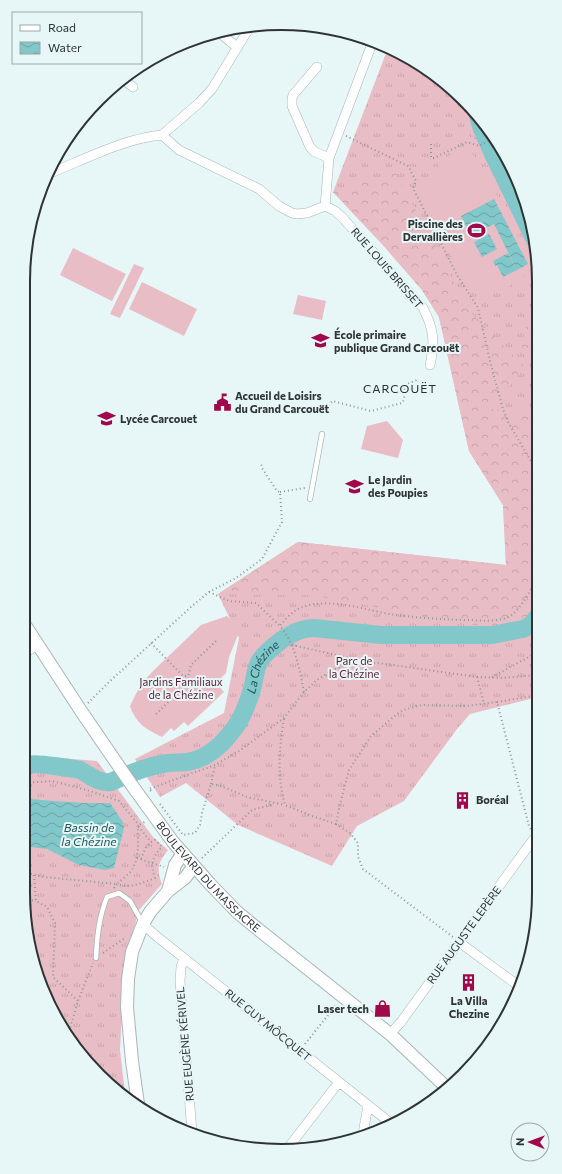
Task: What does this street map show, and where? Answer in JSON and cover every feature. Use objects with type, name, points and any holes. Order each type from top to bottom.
[{"type":"main road","name":"BOULEVARD DU MASSACRE","points":[[30,633],[131,784],[173,842],[183,853],[198,862],[215,890],[237,912],[390,1034],[443,1084]]},
{"type":"main road","points":[[168,891],[175,865],[183,853]]},
{"type":"main road","points":[[137,1099],[127,1007],[128,979],[132,952],[143,924],[149,914],[168,891],[185,878],[198,862]]},
{"type":"main road","points":[[130,1094],[132,1061]]},
{"type":"street","points":[[56,171],[128,142],[150,136],[162,135],[208,94],[218,81],[247,32]]},
{"type":"street","points":[[224,37],[237,47]]},
{"type":"street","points":[[162,135],[180,150],[259,189],[280,206],[292,212],[297,214],[307,213],[325,206],[329,158],[371,47]]},
{"type":"street","points":[[317,67],[293,95],[292,106],[310,147],[315,152],[329,158]]},
{"type":"street","points":[[127,83],[133,87]]},
{"type":"street","name":"RUE LOUIS BRISSET","points":[[325,206],[335,211],[342,217],[422,308],[431,326],[433,336],[434,348],[430,365]]},
{"type":"street","points":[[30,650],[38,645]]},
{"type":"street","name":"RUE AUGUSTE LEPÈRE","points":[[390,1034],[401,1022],[532,841]]},
{"type":"street","name":"RUE GUY MÔCQUET","points":[[143,924],[387,1120]]},
{"type":"street","points":[[459,942],[515,983]]},
{"type":"street","name":"RUE EUGÈNE KÉRIVEL","points":[[184,958],[181,967],[180,981],[192,1128]]},
{"type":"street","points":[[292,1143],[339,1082]]},
{"type":"street","points":[[365,1130],[368,1105]]},
{"type":"lane","points":[[310,499],[322,434]]},
{"type":"lane","points":[[96,958],[97,932],[101,911],[107,897],[119,893],[130,901],[143,924]]},
{"type":"path","points":[[344,135],[408,166],[416,181],[413,188],[451,264],[478,308],[503,409],[508,422],[532,463]]},
{"type":"path","points":[[431,144],[431,158],[434,158],[467,142],[479,146],[489,141]]},
{"type":"path","points":[[324,406],[327,409],[332,401],[372,411],[395,406],[402,403],[404,400],[406,385],[419,379]]},
{"type":"path","points":[[81,711],[108,683],[151,643],[209,592],[236,578],[262,559],[282,522],[280,492],[262,468],[261,463]]},
{"type":"path","points":[[280,492],[312,487]]},
{"type":"path","points":[[280,626],[292,613],[298,609],[322,603],[349,606],[395,615],[439,620],[493,621],[512,615],[532,588]]},
{"type":"path","points":[[209,592],[229,601],[256,603],[280,626],[292,645],[304,692]]},
{"type":"path","points":[[156,714],[186,685],[191,665],[217,640]]},
{"type":"path","points":[[151,643],[183,676],[188,676]]},
{"type":"path","points":[[292,645],[365,662],[477,676],[532,676]]},
{"type":"path","points":[[491,677],[532,655]]},
{"type":"path","points":[[154,795],[149,789],[215,765],[239,751],[284,718],[304,692],[317,680],[333,670],[349,664],[365,662]]},
{"type":"path","points":[[477,676],[484,704]]},
{"type":"path","points":[[336,824],[349,770],[371,736],[403,710],[422,705],[466,706],[532,697]]},
{"type":"path","points":[[497,702],[528,821]]},
{"type":"path","points":[[284,718],[280,740],[281,792],[285,805]]},
{"type":"path","points":[[158,801],[183,835],[195,833],[200,825],[215,765]]},
{"type":"path","points":[[30,783],[52,782],[87,790],[119,801],[151,842]]},
{"type":"path","points":[[211,784],[221,786],[247,797],[285,805],[336,824],[350,833],[358,843],[358,856],[364,869],[459,942]]},
{"type":"path","points":[[198,862],[252,810],[276,803]]},
{"type":"path","points":[[117,884],[131,871],[137,858],[138,826]]},
{"type":"path","points":[[30,874],[44,877],[117,884],[124,887],[139,884],[155,878],[152,870],[152,862],[155,854],[162,847],[155,840],[151,842],[146,847],[141,859]]},
{"type":"path","points":[[137,858],[152,862],[165,868]]},
{"type":"path","points":[[34,875],[36,901]]},
{"type":"path","points":[[30,901],[36,901],[47,907],[55,923],[53,977],[78,1002]]},
{"type":"path","points":[[70,1028],[78,1002],[96,958],[126,937]]},
{"type":"path","points":[[300,1051],[343,997]]},
{"type":"green space","name":"Parc de la Chézine","points":[[386,53],[420,72],[434,82],[470,116],[490,142],[506,170],[519,200],[530,248],[532,281],[532,698],[470,714],[457,729],[404,801],[357,826],[332,866],[238,825],[186,783],[160,797],[135,759],[224,713],[239,638],[218,594],[298,542],[506,565],[503,505],[469,451],[439,317],[422,290],[382,244],[333,192]]},
{"type":"green space","points":[[464,110],[490,142],[506,170],[519,200],[530,247],[464,120]]},
{"type":"green space","name":"Piscine des Dervallières","points":[[468,146],[486,178],[489,177],[494,190],[531,258],[531,273],[513,281],[513,284],[491,295],[486,293],[483,288],[470,293],[418,190],[428,183],[436,172],[441,160]]},
{"type":"green space","points":[[396,173],[469,311],[525,367],[491,409],[532,413],[532,632],[491,628],[311,595],[218,594],[298,542],[506,565],[503,505],[469,451],[439,317],[422,290],[382,244],[333,192]]},
{"type":"green space","points":[[73,248],[126,274],[112,301],[60,275]]},
{"type":"green space","points":[[134,264],[144,268],[120,318],[110,314]]},
{"type":"green space","points":[[142,282],[197,309],[184,336],[129,309]]},
{"type":"green space","points":[[298,295],[326,301],[322,320],[293,314]]},
{"type":"green space","points":[[532,305],[532,363],[521,345]]},
{"type":"green space","points":[[387,421],[403,440],[398,458],[361,449],[367,426]]},
{"type":"green space","name":"Jardins Familiaux de la Chézine","points":[[227,616],[240,630],[229,657],[226,673],[216,683],[224,692],[188,726],[184,722],[174,731],[171,728],[162,737],[142,725],[135,717],[130,706],[141,684],[201,625]]},
{"type":"green space","points":[[35,756],[97,761],[153,837],[168,850],[159,866],[159,874],[162,884],[139,910],[124,965],[120,1050],[125,1089],[92,1058],[72,1032],[56,1004],[43,974],[32,926],[30,893],[30,758]]},
{"type":"water","points":[[494,199],[528,264],[517,270],[494,224],[471,236],[461,216]]},
{"type":"water","points":[[489,234],[497,249],[482,257],[474,242]]},
{"type":"water","points":[[508,253],[517,270],[503,277],[497,265],[495,266],[493,261]]},
{"type":"water","name":"Bassin de la Chézine","points":[[30,799],[77,803],[110,803],[123,822],[124,828],[114,868],[105,870],[79,865],[47,849],[30,847]]},
{"type":"waterway","name":"La Chézine","points":[[484,134],[523,215]]},
{"type":"waterway","name":"La Chézine","points":[[30,765],[48,765],[80,770],[102,782],[111,782],[149,767],[169,763],[187,762],[201,758],[224,741],[240,720],[250,697],[257,668],[261,659],[283,639],[302,630],[314,628],[381,635],[492,635],[523,629],[532,624]]},
{"type":"place","name":"Piscine des Dervallières","points":[[476,230]]},
{"type":"place","name":"École primaire publique Grand Carcouët","points":[[321,341]]},
{"type":"place","name":"Accueil de Loisirs du Grand Carcouët","points":[[222,402]]},
{"type":"place","name":"Lycée Carcouet","points":[[107,419]]},
{"type":"place","name":"Le Jardin des Poupies","points":[[355,486]]},
{"type":"place","name":"Boréal","points":[[463,800]]},
{"type":"place","name":"La Villa Chezine","points":[[469,983]]},
{"type":"place","name":"Laser tech","points":[[382,1009]]},
{"type":"district","name":"CARCOUËT","points":[[400,389]]}]
